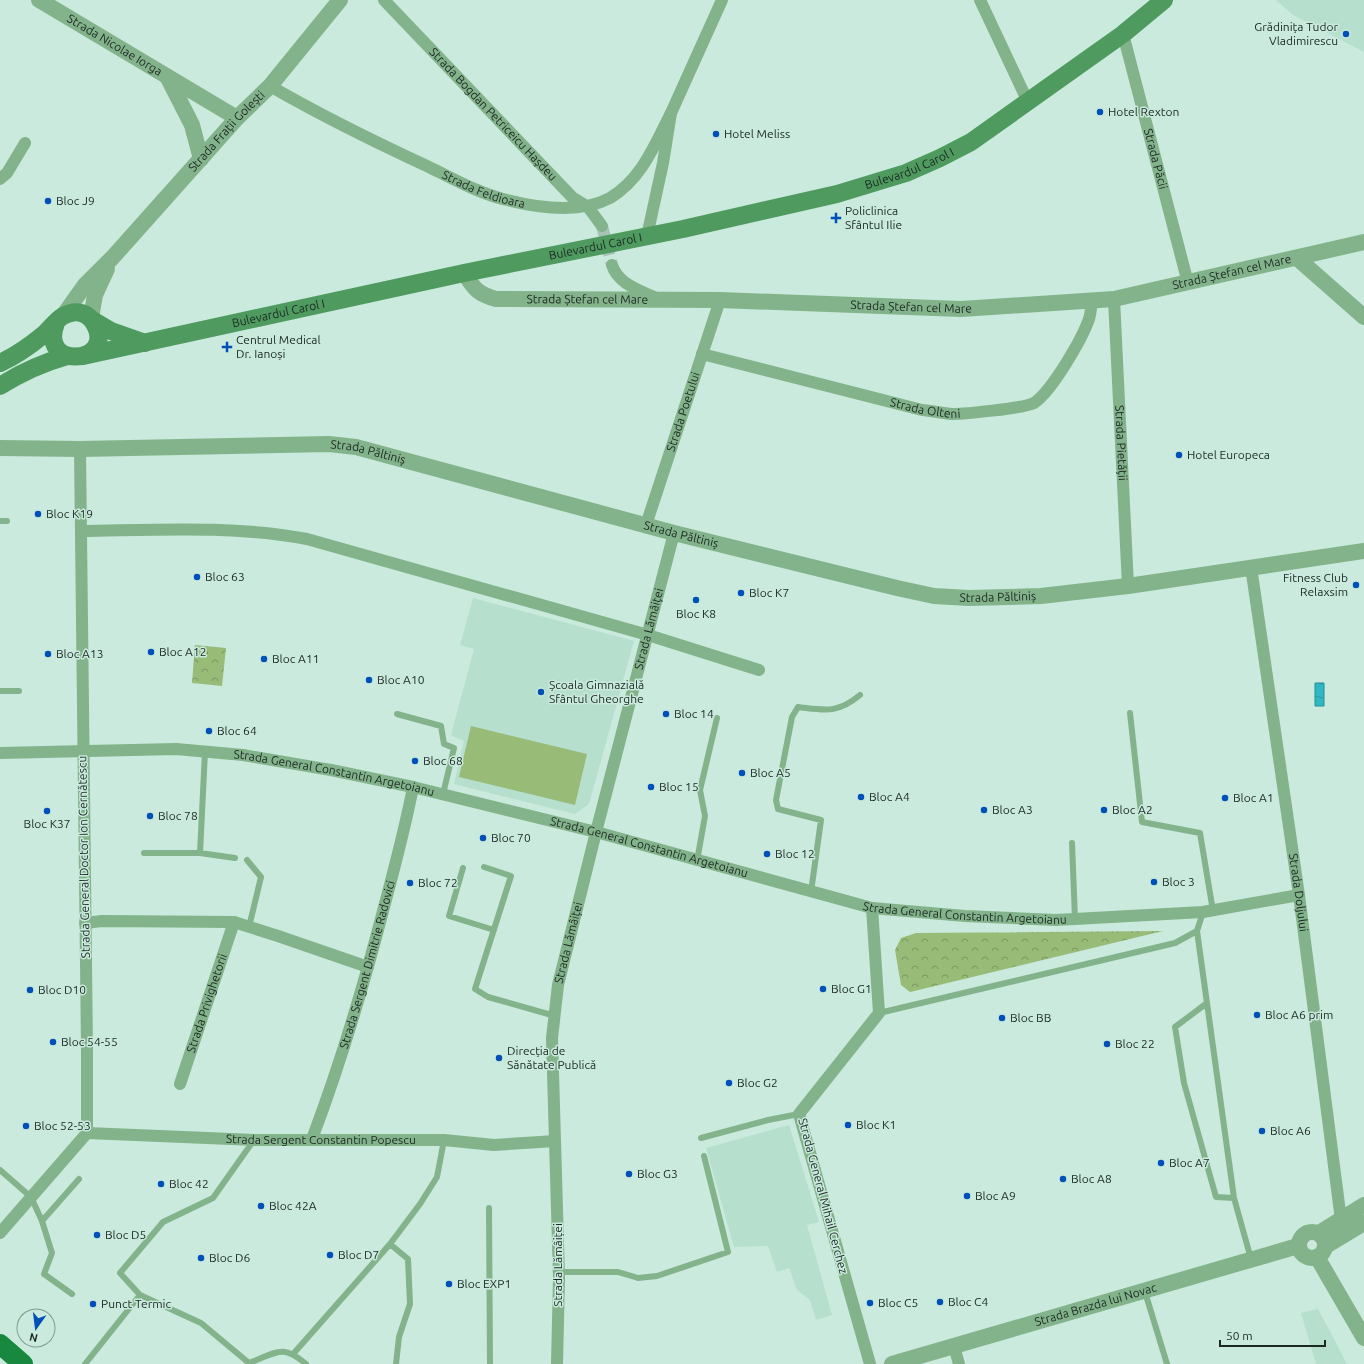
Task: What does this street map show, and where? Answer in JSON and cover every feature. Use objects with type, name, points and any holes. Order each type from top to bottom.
[{"type":"main road","name":"Bulevardul Carol I","points":[[75,356],[145,343],[464,273],[647,236],[837,194],[906,173],[971,142],[1123,34],[1164,0]]},
{"type":"main road","points":[[75,356],[60,351],[54,340],[53,333],[60,320],[68,313],[80,313],[111,331],[145,343]]},
{"type":"main road","points":[[0,386],[22,372],[36,366],[91,352],[96,345],[98,337],[97,328],[92,319]]},
{"type":"main road","name":"Strada Frații Golești","points":[[0,363],[42,336],[60,320]]},
{"type":"main road","points":[[0,1344],[23,1364]]},
{"type":"street","name":"Strada Nicolae Iorga","points":[[39,0],[237,118]]},
{"type":"street","name":"Strada Frații Golești","points":[[60,320],[85,285],[111,260],[237,118],[270,86],[340,0]]},
{"type":"street","name":"Strada Bogdan Petriceicu Hașdeu","points":[[384,0],[572,197],[588,207],[602,226]]},
{"type":"street","name":"Strada Feldioara","points":[[270,86],[295,101],[386,147],[489,195],[525,203],[555,207],[588,207],[610,198],[633,180],[645,164],[671,113],[722,0]]},
{"type":"street","points":[[980,0],[1028,102]]},
{"type":"street","name":"Strada Păcii","points":[[1123,34],[1188,283]]},
{"type":"street","name":"Strada Nicolae Iorga","points":[[168,78],[192,125],[201,160]]},
{"type":"street","name":"Strada Feldioara","points":[[647,236],[648,222],[663,163],[671,113]]},
{"type":"street","points":[[0,179],[7,173],[25,143]]},
{"type":"street","name":"Strada Ștefan cel Mare","points":[[464,273],[475,290],[485,296],[496,299],[657,298],[961,309],[1114,299],[1364,242]]},
{"type":"street","points":[[1297,258],[1364,317]]},
{"type":"street","name":"Strada Frații Golești","points":[[92,319],[95,295],[111,260]]},
{"type":"street","points":[[612,265],[614,272],[620,279],[657,298]]},
{"type":"street","name":"Strada Pietății","points":[[1114,299],[1128,586]]},
{"type":"street","name":"Strada Poetului","points":[[646,525],[720,300]]},
{"type":"street","name":"Strada Olteni","points":[[702,354],[922,410],[953,414],[1008,408],[1033,403],[1045,392],[1071,354],[1084,331],[1090,317],[1092,300]]},
{"type":"street","name":"Strada Păltiniș","points":[[0,448],[80,449],[281,444],[329,444],[356,447],[674,533],[934,596],[969,598],[1041,596],[1128,586],[1364,551]]},
{"type":"street","name":"Strada General Doctor Ion Cernătescu","points":[[80,449],[87,1133]]},
{"type":"street","points":[[81,531],[226,530],[275,533],[307,539],[648,635],[759,670]]},
{"type":"street","name":"Strada Lămâiței","points":[[557,1364],[559,1272],[552,1038],[558,985],[596,832],[674,533]]},
{"type":"street","name":"Strada Doljului","points":[[1251,567],[1299,895],[1342,1220]]},
{"type":"street","name":"Strada General Constantin Argetoianu","points":[[0,753],[176,749],[243,755],[443,794],[596,832],[872,908],[965,916],[1075,919],[1208,911],[1299,895]]},
{"type":"street","name":"Strada Sergent Dimitrie Radovici","points":[[312,1139],[324,1108],[368,967],[408,817],[413,787]]},
{"type":"street","points":[[872,908],[879,1014]]},
{"type":"street","points":[[85,923],[102,921],[234,922],[368,967]]},
{"type":"street","name":"Strada Privighetorii","points":[[180,1084],[234,922]]},
{"type":"street","name":"Strada General Mihail Cerchez","points":[[870,1364],[799,1114],[879,1014]]},
{"type":"street","points":[[0,1233],[87,1133]]},
{"type":"street","name":"Strada Sergent Constantin Popescu","points":[[87,1133],[255,1140],[444,1140],[494,1145],[555,1141]]},
{"type":"street","points":[[1364,1205],[1342,1220],[1321,1245],[1307,1257],[1301,1252],[1298,1246],[1304,1234],[1312,1231],[1321,1245],[1364,1338]]},
{"type":"street","points":[[1321,1245],[1364,1223]]},
{"type":"street","name":"Strada Brazda lui Novac","points":[[892,1364],[1298,1246]]},
{"type":"street","points":[[954,1346],[959,1364]]},
{"type":"lane","points":[[0,521],[7,521]]},
{"type":"lane","points":[[0,691],[19,691]]},
{"type":"lane","points":[[811,892],[821,820],[778,809],[776,800],[792,717],[798,707],[828,710],[847,706],[860,695]]},
{"type":"lane","points":[[879,1014],[1174,943],[1197,931],[1208,911],[1200,833],[1142,822],[1130,713]]},
{"type":"lane","points":[[397,714],[441,726],[444,744],[454,748],[443,794]]},
{"type":"lane","points":[[697,861],[705,816],[700,790],[716,718]]},
{"type":"lane","points":[[200,853],[206,752]]},
{"type":"lane","points":[[1072,843],[1075,919]]},
{"type":"lane","points":[[144,853],[200,853],[235,858]]},
{"type":"lane","points":[[247,860],[261,877],[249,927]]},
{"type":"lane","points":[[484,867],[511,876],[475,989],[488,997],[555,1016]]},
{"type":"lane","points":[[463,868],[449,916],[494,930]]},
{"type":"lane","points":[[1197,931],[1234,1198],[1251,1259]]},
{"type":"lane","points":[[1207,1003],[1175,1026],[1184,1083],[1216,1197],[1234,1198]]},
{"type":"lane","points":[[701,1138],[768,1120],[799,1114]]},
{"type":"lane","points":[[255,1140],[213,1198],[163,1222],[120,1274],[140,1295],[201,1323],[249,1363],[282,1351],[294,1353],[306,1364]]},
{"type":"lane","points":[[294,1353],[390,1244],[420,1204],[437,1176],[444,1140]]},
{"type":"lane","points":[[559,1272],[618,1272],[638,1278],[657,1276],[728,1252],[704,1156]]},
{"type":"lane","points":[[0,1170],[31,1197],[42,1221],[52,1253],[44,1274],[72,1294]]},
{"type":"lane","points":[[42,1221],[79,1179]]},
{"type":"lane","points":[[489,1208],[490,1364]]},
{"type":"lane","points":[[390,1244],[408,1259],[410,1304],[400,1337],[396,1364]]},
{"type":"lane","points":[[1144,1290],[1168,1364]]},
{"type":"lane","points":[[85,1364],[140,1295]]},
{"type":"shaded area","name":"Grădinița Tudor Vladimirescu","points":[[1276,0],[1364,0],[1364,52],[1293,15]]},
{"type":"shaded area","name":"Școala Gimnazială Sfântul Gheorghe","points":[[473,598],[634,641],[589,804],[575,814],[454,784],[464,741],[451,735],[474,649],[460,645]]},
{"type":"shaded area","points":[[789,1125],[819,1222],[807,1225],[832,1315],[816,1320],[810,1300],[797,1290],[789,1268],[777,1272],[768,1246],[734,1247],[706,1148]]},
{"type":"shaded area","points":[[1318,1309],[1347,1364],[1316,1364],[1301,1313]]},
{"type":"green space","points":[[195,645],[226,648],[222,686],[192,683]]},
{"type":"green space","points":[[471,726],[587,754],[575,805],[459,777]]},
{"type":"green space","points":[[1163,931],[910,992],[901,985],[895,950],[901,938],[916,933]]},
{"type":"water","points":[[1315,683],[1324,683],[1324,706],[1315,706]]},
{"type":"tunnel","points":[[602,226],[612,265]]},
{"type":"place","name":"Grădinița Tudor Vladimirescu","points":[[1346,34]]},
{"type":"place","name":"Hotel Rexton","points":[[1100,112]]},
{"type":"place","name":"Hotel Meliss","points":[[716,134]]},
{"type":"place","name":"Bloc J9","points":[[48,201]]},
{"type":"place","name":"Policlinica Sfântul Ilie","points":[[836,218]]},
{"type":"place","name":"Centrul Medical Dr. Ianoși","points":[[227,347]]},
{"type":"place","name":"Hotel Europeca","points":[[1179,455]]},
{"type":"place","name":"Bloc K19","points":[[38,514]]},
{"type":"place","name":"Bloc 63","points":[[197,577]]},
{"type":"place","name":"Fitness Club Relaxsim","points":[[1356,585]]},
{"type":"place","name":"Bloc K7","points":[[741,593]]},
{"type":"place","name":"Bloc K8","points":[[696,600]]},
{"type":"place","name":"Bloc A12","points":[[151,652]]},
{"type":"place","name":"Bloc A13","points":[[48,654]]},
{"type":"place","name":"Bloc A11","points":[[264,659]]},
{"type":"place","name":"Bloc A10","points":[[369,680]]},
{"type":"place","name":"Școala Gimnazială Sfântul Gheorghe","points":[[541,692]]},
{"type":"place","name":"Bloc 14","points":[[666,714]]},
{"type":"place","name":"Bloc 64","points":[[209,731]]},
{"type":"place","name":"Bloc 68","points":[[415,761]]},
{"type":"place","name":"Bloc A5","points":[[742,773]]},
{"type":"place","name":"Bloc 15","points":[[651,787]]},
{"type":"place","name":"Bloc A4","points":[[861,797]]},
{"type":"place","name":"Bloc A1","points":[[1225,798]]},
{"type":"place","name":"Bloc A3","points":[[984,810]]},
{"type":"place","name":"Bloc A2","points":[[1104,810]]},
{"type":"place","name":"Bloc K37","points":[[47,811]]},
{"type":"place","name":"Bloc 78","points":[[150,816]]},
{"type":"place","name":"Bloc 70","points":[[483,838]]},
{"type":"place","name":"Bloc 12","points":[[767,854]]},
{"type":"place","name":"Bloc 3","points":[[1154,882]]},
{"type":"place","name":"Bloc 72","points":[[410,883]]},
{"type":"place","name":"Bloc G1","points":[[823,989]]},
{"type":"place","name":"Bloc D10","points":[[30,990]]},
{"type":"place","name":"Bloc A6 prim","points":[[1257,1015]]},
{"type":"place","name":"Bloc BB","points":[[1002,1018]]},
{"type":"place","name":"Bloc 54-55","points":[[53,1042]]},
{"type":"place","name":"Bloc 22","points":[[1107,1044]]},
{"type":"place","name":"Direcția de Sănătate Publică","points":[[499,1058]]},
{"type":"place","name":"Bloc G2","points":[[729,1083]]},
{"type":"place","name":"Bloc K1","points":[[848,1125]]},
{"type":"place","name":"Bloc 52-53","points":[[26,1126]]},
{"type":"place","name":"Bloc A6","points":[[1262,1131]]},
{"type":"place","name":"Bloc A7","points":[[1161,1163]]},
{"type":"place","name":"Bloc G3","points":[[629,1174]]},
{"type":"place","name":"Bloc A8","points":[[1063,1179]]},
{"type":"place","name":"Bloc 42","points":[[161,1184]]},
{"type":"place","name":"Bloc A9","points":[[967,1196]]},
{"type":"place","name":"Bloc 42A","points":[[261,1206]]},
{"type":"place","name":"Bloc D5","points":[[97,1235]]},
{"type":"place","name":"Bloc D7","points":[[330,1255]]},
{"type":"place","name":"Bloc D6","points":[[201,1258]]},
{"type":"place","name":"Bloc EXP1","points":[[449,1284]]},
{"type":"place","name":"Bloc C4","points":[[940,1302]]},
{"type":"place","name":"Bloc C5","points":[[870,1303]]},
{"type":"place","name":"Punct Termic","points":[[93,1304]]}]
